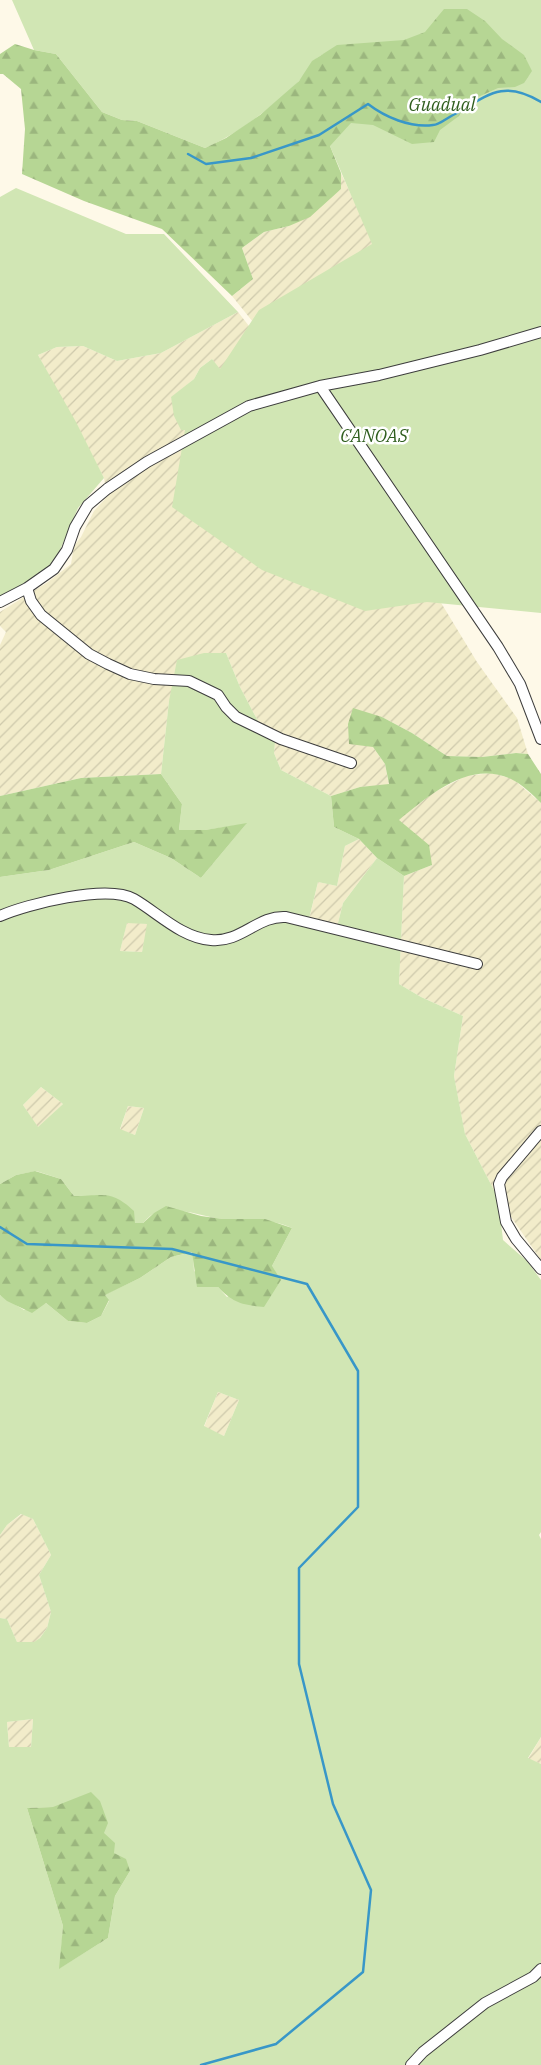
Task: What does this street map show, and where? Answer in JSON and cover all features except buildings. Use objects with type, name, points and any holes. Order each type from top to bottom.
[{"type":"street","points":[[0,602],[27,588],[54,569],[66,550],[75,527],[88,505],[107,489],[146,462],[249,406],[320,386],[379,375],[480,350],[541,332]]},
{"type":"street","points":[[320,386],[498,647],[520,684],[541,740]]},
{"type":"street","points":[[27,588],[31,601],[41,615],[89,654],[130,674],[154,679],[189,681],[218,695],[236,717],[281,739],[351,763]]},
{"type":"street","points":[[0,916],[67,896],[115,894],[132,898],[178,928],[210,940],[221,940],[239,936],[269,918],[286,916],[477,964]]},
{"type":"street","points":[[541,1131],[502,1177],[499,1184],[508,1227],[541,1269]]},
{"type":"street","points":[[411,2065],[423,2052],[485,2003],[533,1977],[541,1969]]},
{"type":"shaded area","points":[[341,173],[377,250],[261,332],[232,296],[253,279],[242,248],[264,232],[289,226],[331,197],[341,189]]},
{"type":"shaded area","points":[[238,312],[260,340],[228,375],[217,367],[212,359],[200,368],[194,379],[171,398],[202,427],[97,492],[105,484],[104,478],[38,355],[57,347],[83,346],[117,361],[161,353]]},
{"type":"shaded area","points":[[231,418],[426,578],[477,662],[517,718],[528,754],[516,753],[482,757],[447,756],[412,733],[382,717],[373,747],[385,764],[389,785],[360,787],[331,796],[281,770],[274,753],[276,732],[260,725],[240,687],[226,653],[169,701],[161,774],[81,778],[0,796],[0,645],[6,632],[0,626],[0,612],[48,582],[71,564],[74,546],[81,537],[94,511],[116,487],[145,467]]},
{"type":"shaded area","points":[[492,773],[513,779],[541,803],[541,1260],[498,1198],[465,1134],[454,1076],[463,1016],[421,997],[399,984],[404,876],[432,865],[410,830],[398,820],[433,793],[466,776]]},
{"type":"shaded area","points":[[359,839],[377,858],[343,903],[336,931],[307,928],[318,882],[337,886],[345,846]]},
{"type":"shaded area","points":[[127,922],[148,924],[142,952],[120,951]]},
{"type":"shaded area","points":[[41,1087],[63,1104],[38,1128],[23,1105]]},
{"type":"shaded area","points":[[128,1106],[144,1108],[135,1135],[120,1130]]},
{"type":"shaded area","points":[[218,1392],[239,1400],[224,1436],[204,1427]]},
{"type":"shaded area","points":[[22,1514],[33,1519],[51,1555],[39,1575],[51,1612],[47,1628],[35,1642],[17,1642],[7,1619],[0,1618],[0,1535],[7,1525]]},
{"type":"shaded area","points":[[33,1719],[31,1747],[9,1747],[7,1722]]},
{"type":"shaded area","points":[[541,1737],[541,1764],[528,1759]]},
{"type":"green space","name":"CANOAS","points":[[12,0],[541,0],[541,613],[427,602],[365,611],[262,570],[172,507],[185,430],[181,430],[174,416],[171,397],[194,379],[200,368],[212,359],[220,369],[259,310],[372,244],[330,146],[326,53],[315,59],[301,79],[265,111],[242,128],[205,148],[137,121],[122,120],[102,112],[56,54],[34,50]]},
{"type":"green space","name":"Guadual","points":[[444,9],[467,9],[485,21],[502,39],[524,55],[532,71],[524,83],[515,87],[498,88],[467,102],[459,116],[440,130],[434,142],[412,144],[373,125],[351,123],[330,146],[341,173],[341,189],[310,217],[289,226],[264,232],[242,248],[253,279],[232,296],[162,229],[84,201],[22,174],[25,129],[21,89],[3,74],[0,74],[0,54],[15,44],[56,54],[102,112],[122,120],[137,121],[205,148],[226,138],[260,115],[299,81],[312,61],[337,45],[404,40],[425,32]]},
{"type":"green space","points":[[16,188],[126,234],[164,234],[238,312],[161,353],[117,361],[83,346],[57,347],[38,355],[76,422],[104,478],[78,508],[57,557],[48,568],[0,599],[0,197]]},
{"type":"green space","points":[[204,653],[226,653],[240,687],[260,725],[276,732],[274,753],[281,770],[331,796],[334,827],[359,839],[345,846],[337,886],[318,882],[307,927],[336,931],[343,903],[377,858],[404,876],[399,984],[421,997],[463,1016],[454,1076],[465,1134],[498,1198],[503,1240],[527,1261],[541,1280],[541,1532],[539,1535],[541,1539],[541,1737],[528,1758],[541,1764],[541,1964],[531,1974],[483,1998],[426,2045],[406,2065],[0,2065],[0,1618],[7,1619],[17,1642],[34,1642],[40,1638],[47,1628],[51,1612],[39,1575],[51,1555],[33,1519],[21,1514],[7,1525],[0,1535],[0,1295],[24,1310],[46,1303],[68,1321],[87,1323],[101,1316],[109,1301],[104,1295],[140,1278],[171,1257],[193,1252],[194,1271],[218,1287],[227,1297],[272,1266],[292,1228],[275,1222],[223,1219],[172,1210],[155,1213],[143,1223],[135,1223],[83,1196],[74,1196],[61,1179],[36,1171],[16,1175],[0,1184],[0,877],[49,870],[134,842],[171,858],[201,878],[246,824],[205,830],[179,830],[182,804],[161,774],[169,701],[177,660]],"holes":[[[127,923],[147,924],[142,952],[120,951]],[[41,1087],[63,1104],[38,1127],[23,1105]],[[128,1106],[144,1108],[135,1135],[120,1129]],[[218,1392],[239,1400],[224,1436],[204,1426]],[[33,1719],[31,1747],[9,1747],[7,1722]],[[53,1807],[114,1853],[130,1871],[115,1896],[108,1938],[60,1968],[63,1926],[27,1808]]]},
{"type":"green space","points":[[353,708],[382,717],[412,733],[447,756],[482,757],[516,753],[528,754],[541,774],[541,803],[515,781],[495,774],[465,777],[451,783],[424,800],[399,820],[429,845],[432,865],[404,876],[377,858],[359,839],[334,827],[331,796],[360,787],[389,784],[385,764],[373,747],[349,744],[348,724]]},
{"type":"green space","points":[[161,774],[182,804],[179,830],[205,830],[247,823],[201,878],[171,858],[134,842],[49,870],[0,877],[0,796],[81,778]]},
{"type":"green space","points":[[35,1171],[61,1179],[74,1196],[106,1195],[119,1199],[134,1211],[135,1223],[143,1223],[154,1213],[166,1206],[201,1216],[223,1219],[265,1219],[292,1228],[272,1266],[281,1280],[264,1307],[244,1304],[229,1297],[218,1287],[197,1287],[192,1252],[171,1257],[140,1278],[105,1295],[109,1300],[101,1316],[87,1323],[68,1321],[46,1303],[32,1313],[7,1301],[0,1295],[0,1184],[16,1175]]},
{"type":"green space","points":[[91,1792],[100,1801],[108,1823],[104,1833],[115,1843],[114,1853],[126,1859],[130,1871],[115,1896],[108,1938],[59,1969],[63,1926],[27,1808],[53,1807]]},
{"type":"green space","points":[[541,1974],[541,2065],[414,2065],[488,2005]]},
{"type":"waterway","points":[[188,154],[206,164],[251,158],[319,135],[368,104],[382,113],[407,123],[433,125],[496,92],[516,92],[528,95],[541,102]]},
{"type":"waterway","points":[[0,1227],[27,1244],[172,1249],[307,1284],[358,1371],[358,1507],[299,1568],[299,1664],[333,1804],[371,1890],[363,1972],[276,2044],[201,2065]]}]
